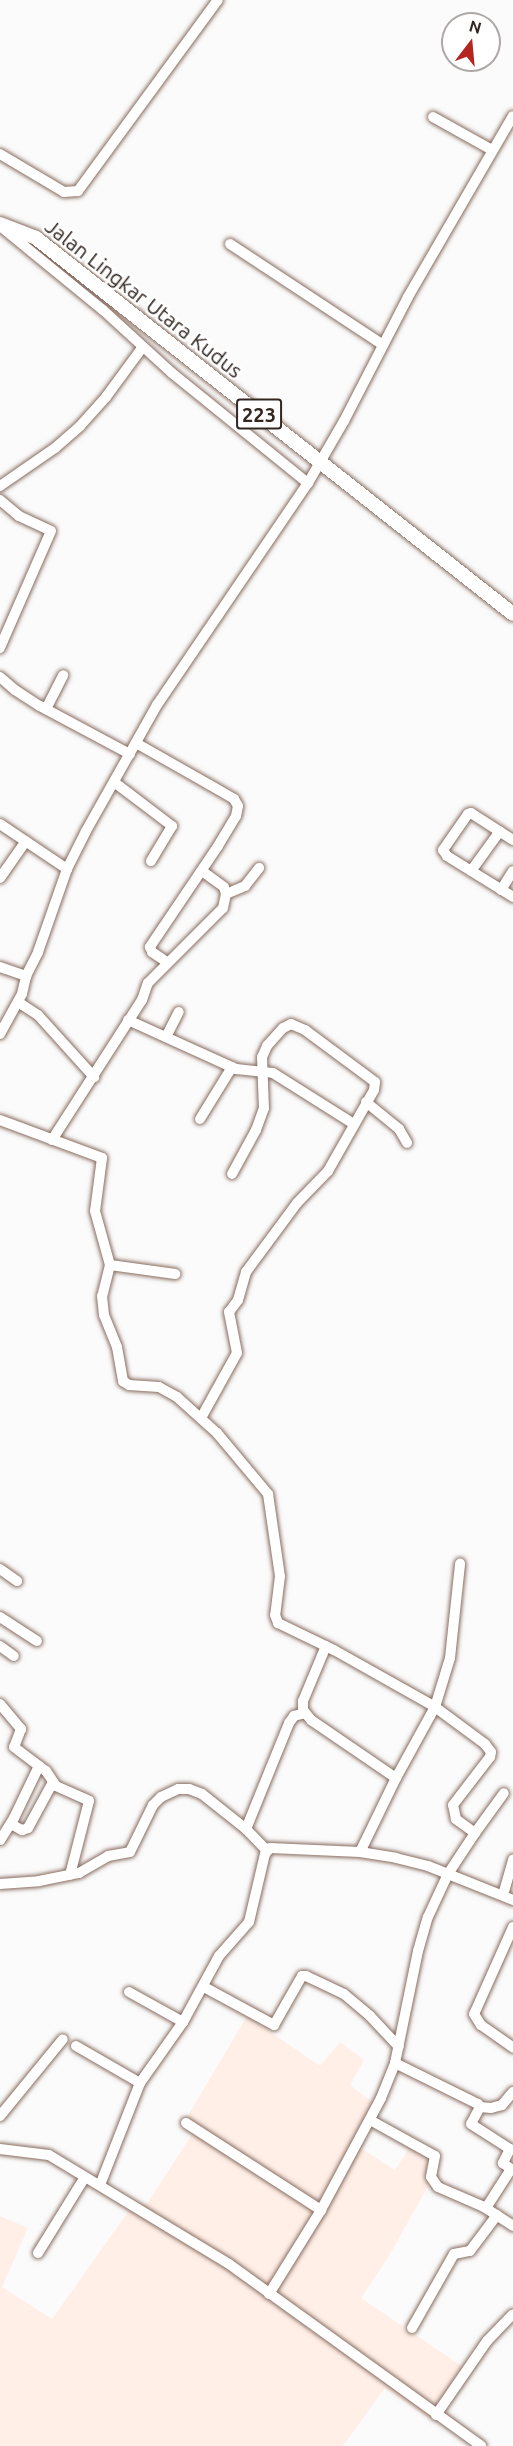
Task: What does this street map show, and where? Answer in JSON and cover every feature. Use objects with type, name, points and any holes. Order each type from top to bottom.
[{"type":"main road","name":"Jalan Lingkar Utara Kudus","points":[[0,225],[36,237],[513,614]]},
{"type":"street","points":[[0,154],[64,192],[78,191],[218,0]]},
{"type":"street","points":[[0,1034],[18,1002],[67,869],[114,782],[163,697],[308,483],[492,150],[510,130],[513,116]]},
{"type":"street","points":[[433,117],[492,150]]},
{"type":"street","points":[[0,225],[103,310],[142,348],[308,483]]},
{"type":"street","points":[[230,244],[383,345]]},
{"type":"street","points":[[0,486],[56,448],[80,426],[106,397],[142,348]]},
{"type":"street","points":[[0,500],[19,516],[51,531],[0,648]]},
{"type":"street","points":[[46,709],[63,675]]},
{"type":"street","points":[[0,677],[15,690],[46,709],[130,754]]},
{"type":"street","points":[[136,743],[210,784],[234,799],[238,806],[236,816],[202,871],[150,947],[152,952],[167,962]]},
{"type":"street","points":[[114,782],[172,826],[172,830],[151,861]]},
{"type":"street","points":[[513,840],[476,814],[468,814],[444,847],[444,853],[513,897]]},
{"type":"street","points":[[0,824],[67,869]]},
{"type":"street","points":[[471,872],[500,831]]},
{"type":"street","points":[[0,878],[26,841]]},
{"type":"street","points":[[202,871],[223,888],[245,886],[259,868]]},
{"type":"street","points":[[501,890],[513,871]]},
{"type":"street","points":[[52,1140],[142,1000],[148,983],[223,908],[223,888]]},
{"type":"street","points":[[0,967],[26,976]]},
{"type":"street","points":[[18,1002],[38,1015],[94,1077]]},
{"type":"street","points":[[166,1037],[179,1012]]},
{"type":"street","points":[[128,1020],[232,1067],[246,1072],[273,1073],[354,1124]]},
{"type":"street","points":[[201,1418],[237,1353],[230,1312],[238,1300],[246,1272],[297,1203],[328,1171],[375,1085],[372,1078],[294,1025],[283,1028],[267,1046],[261,1062],[264,1108],[256,1130],[232,1174]]},
{"type":"street","points":[[200,1119],[232,1067]]},
{"type":"street","points":[[366,1102],[399,1129],[407,1143]]},
{"type":"street","points":[[0,1120],[102,1158],[95,1211],[110,1265],[102,1296],[104,1315],[117,1347],[123,1381],[129,1385],[153,1386],[166,1390],[201,1418],[253,1473],[268,1494],[280,1576],[275,1619],[278,1623],[326,1646],[435,1707],[485,1744],[491,1752],[490,1757],[453,1805],[456,1819],[475,1833]]},
{"type":"street","points":[[110,1265],[175,1274]]},
{"type":"street","points":[[360,1852],[396,1778],[435,1707],[450,1658],[460,1564]]},
{"type":"street","points":[[0,1569],[17,1581]]},
{"type":"street","points":[[0,1617],[37,1641]]},
{"type":"street","points":[[0,1646],[14,1656]]},
{"type":"street","points":[[326,1646],[303,1701],[305,1713],[311,1720],[396,1778]]},
{"type":"street","points":[[2,1709],[21,1729],[14,1747],[46,1771],[53,1782],[65,1791],[87,1799],[89,1804],[70,1875]]},
{"type":"street","points":[[246,1829],[289,1723],[294,1716],[305,1713]]},
{"type":"street","points":[[0,1840],[11,1824],[39,1766]]},
{"type":"street","points":[[11,1824],[22,1830],[28,1828],[53,1782]]},
{"type":"street","points":[[0,1884],[39,1881],[79,1873],[108,1856],[130,1852],[153,1805],[169,1791],[189,1789],[202,1794],[246,1829],[267,1851]]},
{"type":"street","points":[[269,2294],[321,2210],[370,2120],[395,2063],[424,1929],[448,1874],[504,1793]]},
{"type":"street","points":[[267,1851],[282,1848],[360,1852],[413,1862],[508,1898],[513,1859]]},
{"type":"street","points":[[100,2185],[140,2083],[183,2022],[204,1988],[219,1956],[249,1922],[267,1851]]},
{"type":"street","points":[[513,1927],[474,2014],[481,2025],[513,2047]]},
{"type":"street","points":[[204,1988],[274,2025],[302,1976],[306,1976],[344,1994],[370,2016],[399,2047]]},
{"type":"street","points":[[129,1992],[183,2022]]},
{"type":"street","points":[[0,2116],[63,2039]]},
{"type":"street","points":[[76,2046],[140,2083]]},
{"type":"street","points":[[395,2063],[480,2107],[491,2108],[502,2105],[513,2092]]},
{"type":"street","points":[[480,2107],[471,2124],[510,2150],[503,2163],[511,2169],[486,2208]]},
{"type":"street","points":[[370,2120],[435,2156],[431,2174],[438,2187],[486,2208],[513,2226]]},
{"type":"street","points":[[186,2123],[321,2210]]},
{"type":"street","points":[[0,2149],[43,2153],[229,2264],[481,2446]]},
{"type":"street","points":[[38,2253],[85,2177]]},
{"type":"street","points":[[412,2328],[454,2254],[471,2251],[497,2215]]},
{"type":"street","points":[[436,2415],[487,2342],[513,2314]]},
{"type":"shaded area","points":[[247,2016],[320,2066],[340,2042],[364,2060],[350,2085],[376,2105],[354,2144],[395,2170],[410,2147],[433,2159],[427,2188],[390,2254],[361,2298],[466,2369],[429,2419],[385,2388],[343,2446],[0,2446],[0,2216],[28,2228],[2,2287],[52,2319],[128,2212],[148,2202],[194,2131],[183,2124]]}]
